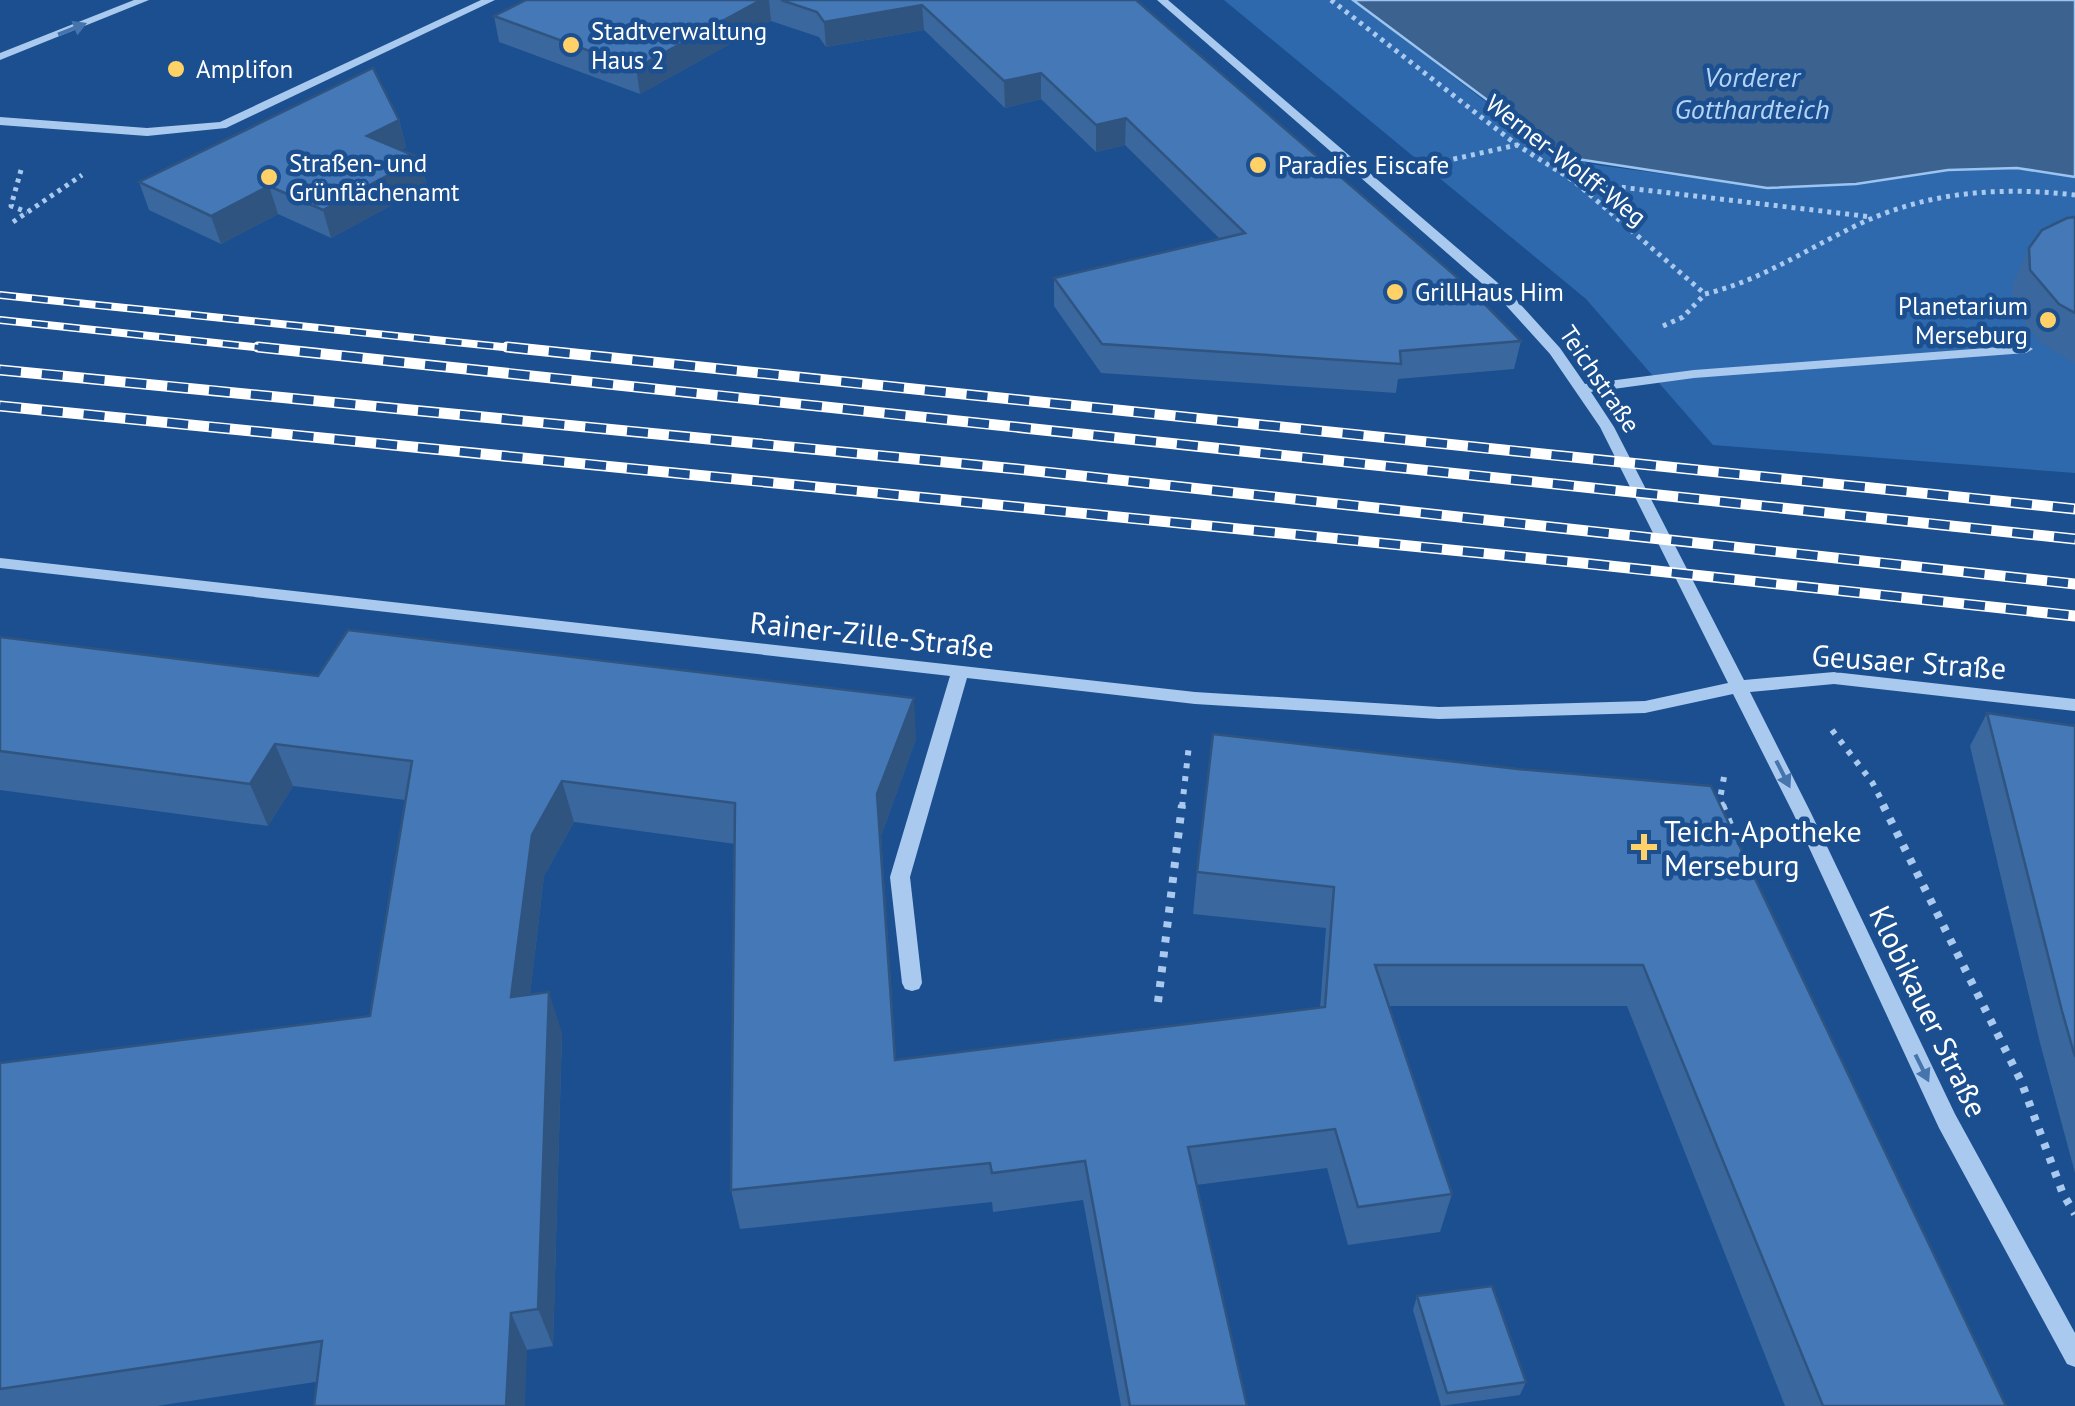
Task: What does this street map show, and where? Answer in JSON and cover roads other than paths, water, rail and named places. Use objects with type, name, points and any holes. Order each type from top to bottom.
[{"type":"street","points":[[0,57],[144,0]]},
{"type":"street","points":[[0,121],[147,132],[222,125],[490,0]]},
{"type":"street","name":"Teichstraße","points":[[1162,0],[1507,298],[1555,351],[1607,427],[1738,688]]},
{"type":"street","points":[[1582,389],[1694,374],[2026,348]]},
{"type":"street","name":"Rainer-Zille-Straße","points":[[0,563],[1195,698],[1439,712],[1644,706],[1738,688]]},
{"type":"street","points":[[912,983],[900,876],[960,672]]},
{"type":"street","name":"Geusaer Straße","points":[[1738,688],[1795,680],[1869,679],[2075,705]]},
{"type":"street","name":"Klobikauer Straße","points":[[1738,688],[1947,1121],[2075,1356]]},
{"type":"water","name":"Vorderer Gotthardteich","points":[[1353,0],[2075,0],[2075,177],[2017,168],[1948,170],[1856,184],[1767,188],[1564,157]]},
{"type":"railway","points":[[0,295],[531,350]]},
{"type":"railway","points":[[0,320],[282,350]]},
{"type":"railway","points":[[258,347],[2075,539]]},
{"type":"railway","points":[[507,347],[2075,509]]},
{"type":"railway","points":[[0,370],[1017,469],[2075,584]]},
{"type":"railway","points":[[0,406],[1582,563],[2075,616]]},
{"type":"place","name":"Stadtverwaltung Haus 2","points":[[571,45]]},
{"type":"place","name":"Amplifon","points":[[176,69]]},
{"type":"place","name":"Paradies Eiscafe","points":[[1258,165]]},
{"type":"place","name":"Straßen- und Grünflächenamt","points":[[269,177]]},
{"type":"place","name":"GrillHaus Him","points":[[1395,292]]},
{"type":"place","name":"Planetarium Merseburg","points":[[2048,320]]},
{"type":"place","name":"Teich-Apotheke Merseburg","points":[[1644,847]]}]
